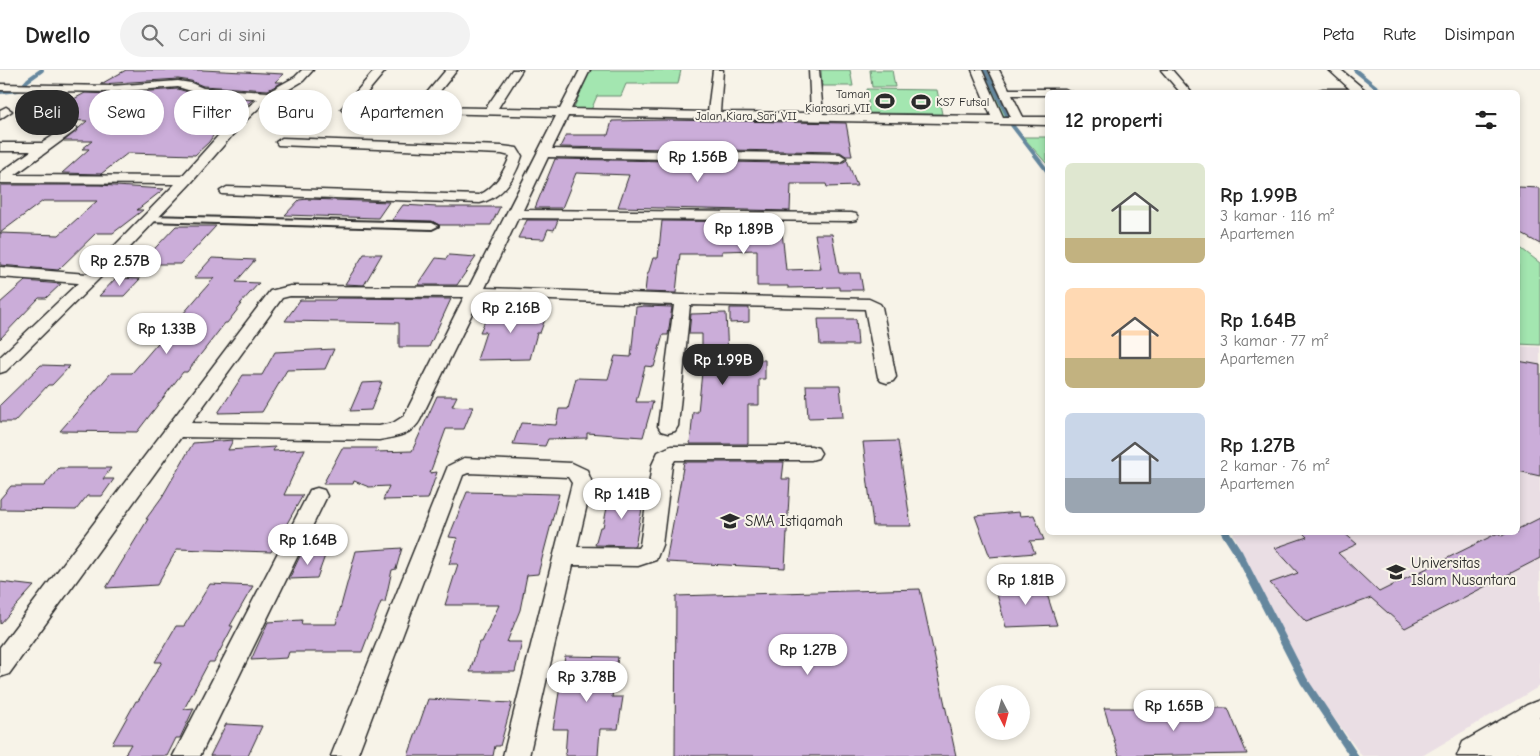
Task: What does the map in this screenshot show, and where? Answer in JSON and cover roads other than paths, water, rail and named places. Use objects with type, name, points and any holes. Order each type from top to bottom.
[{"type":"main road","points":[[1477,756],[1540,718]]},
{"type":"main road","points":[[1536,756],[1540,754]]},
{"type":"street","points":[[280,90],[299,79],[308,70]]},
{"type":"street","points":[[364,90],[381,70]]},
{"type":"street","points":[[435,90],[452,70]]},
{"type":"street","points":[[490,111],[517,70]]},
{"type":"street","points":[[176,430],[379,433],[399,429],[411,420],[585,70]]},
{"type":"street","points":[[714,116],[718,70]]},
{"type":"street","points":[[814,70],[816,116]]},
{"type":"street","points":[[977,70],[1009,121]]},
{"type":"street","points":[[994,70],[1006,92],[1009,121]]},
{"type":"street","points":[[1166,70],[1184,90]]},
{"type":"street","points":[[1334,70],[1358,90]]},
{"type":"street","points":[[0,87],[111,89],[178,84],[187,85],[201,91],[259,95]]},
{"type":"street","points":[[1006,92],[1045,92]]},
{"type":"street","points":[[0,367],[91,279],[186,180],[238,122],[259,103]]},
{"type":"street","name":"Jalan Kiara Sari VII","points":[[462,111],[1045,121]]},
{"type":"street","points":[[0,179],[61,135]]},
{"type":"street","points":[[227,191],[480,199],[489,197],[496,192],[516,156],[513,151],[282,142]]},
{"type":"street","points":[[0,147],[44,147]]},
{"type":"street","points":[[508,173],[536,167],[840,158]]},
{"type":"street","points":[[0,179],[186,180]]},
{"type":"street","points":[[514,214],[851,217]]},
{"type":"street","points":[[149,219],[432,226]]},
{"type":"street","points":[[0,272],[91,279]]},
{"type":"street","points":[[0,666],[276,294],[290,291],[475,292],[683,300],[869,304],[874,307],[887,377]]},
{"type":"street","points":[[668,426],[683,300]]},
{"type":"street","points":[[565,556],[638,557],[648,554],[651,546],[662,465],[665,457],[671,453],[811,452]]},
{"type":"street","points":[[344,756],[450,479],[458,468],[464,466],[572,470],[580,475],[582,483],[516,756]]},
{"type":"street","points":[[186,756],[317,496]]},
{"type":"waterway","points":[[0,92],[19,90],[28,80],[42,70]]},
{"type":"waterway","points":[[985,70],[1012,125],[1045,168]]},
{"type":"waterway","points":[[1355,70],[1380,90]]},
{"type":"waterway","points":[[1227,535],[1239,554],[1304,681],[1354,756]]},
{"type":"place","name":"Taman Kiarasari VII","points":[[885,101]]},
{"type":"place","name":"KS7 Futsal","points":[[921,102]]},
{"type":"place","name":"SMA Istiqamah","points":[[730,521]]},
{"type":"place","name":"Universitas Islam Nusantara","points":[[1396,572]]}]
